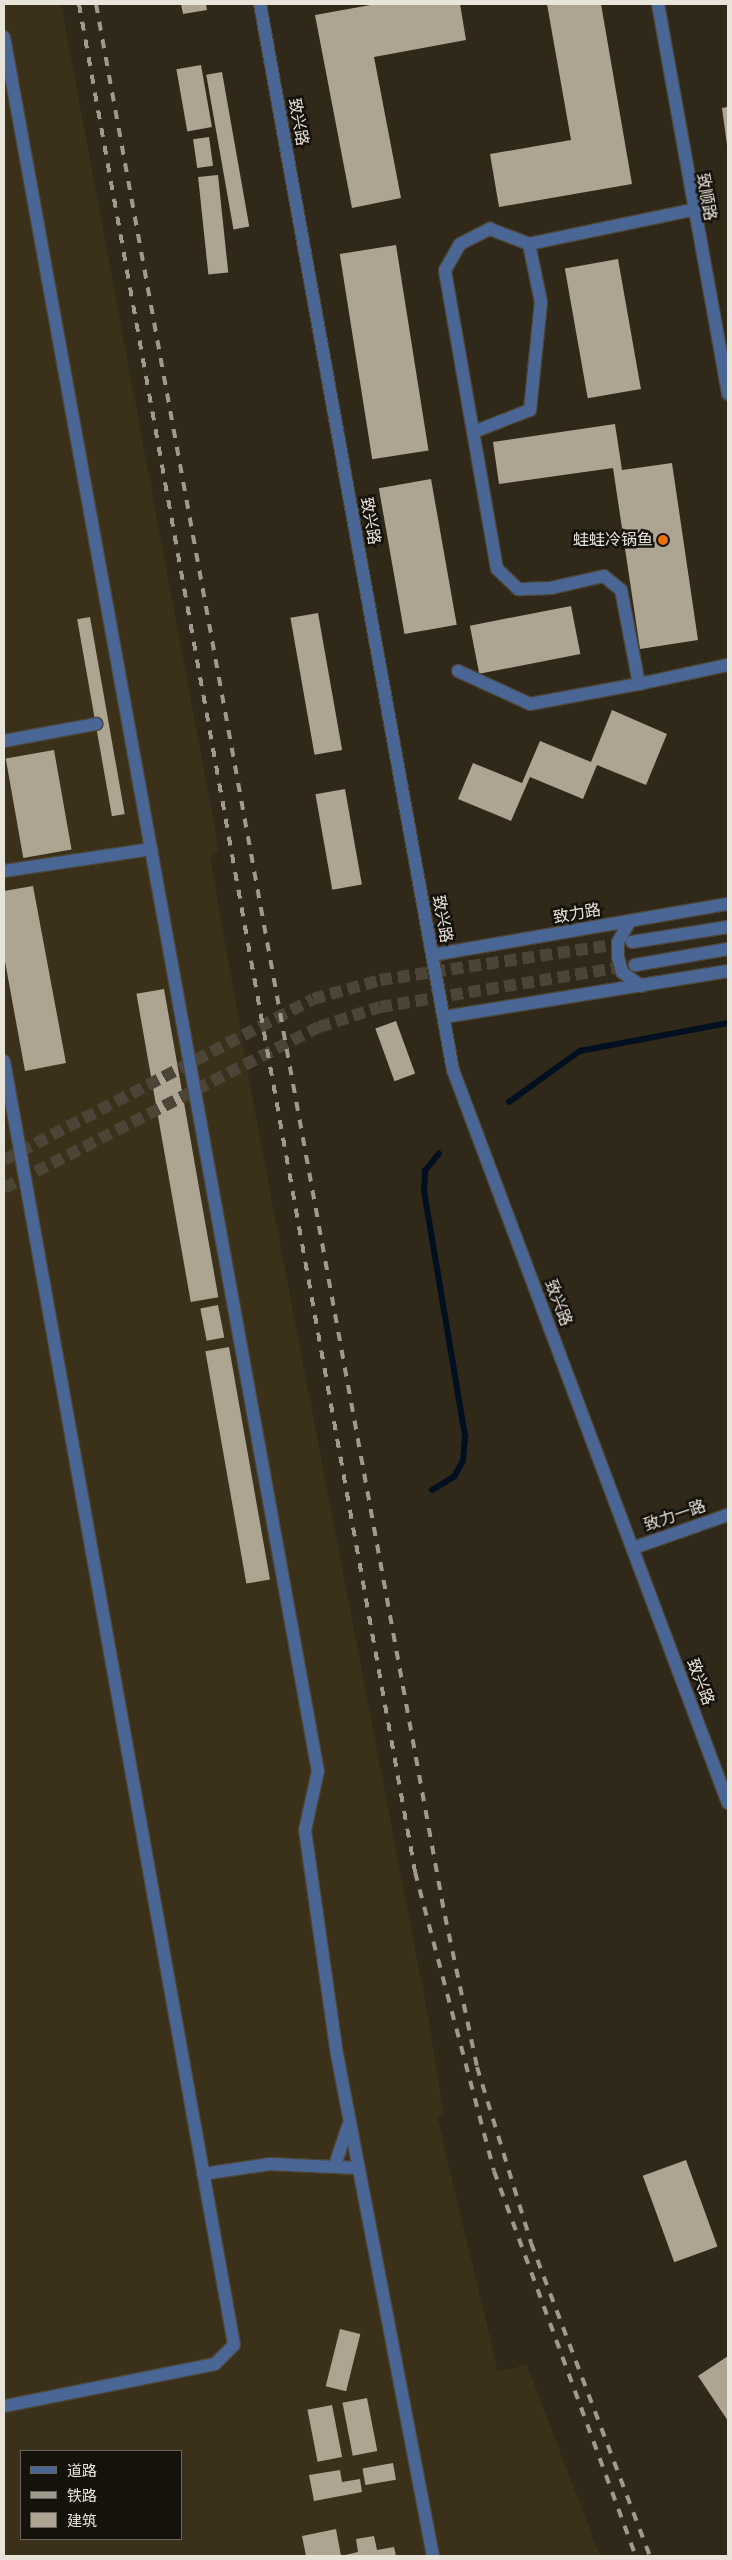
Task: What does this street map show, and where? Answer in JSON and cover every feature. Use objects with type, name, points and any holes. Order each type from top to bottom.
[{"type":"street","name":"致兴路","points":[[260,4],[453,1070],[728,1803]]},
{"type":"street","name":"致顺路","points":[[658,4],[692,210],[728,394]]},
{"type":"street","points":[[4,38],[318,1771],[305,1830],[356,2168],[433,2556]]},
{"type":"street","points":[[640,684],[621,590],[610,580],[604,576],[551,588],[518,589],[497,569],[486,524],[476,431],[445,270],[460,244],[490,229],[529,244],[692,210]]},
{"type":"street","points":[[476,431],[530,410],[541,302],[529,244]]},
{"type":"street","points":[[458,671],[530,704],[640,684],[728,665]]},
{"type":"street","points":[[4,741],[96,724]]},
{"type":"street","points":[[4,871],[151,849]]},
{"type":"street","name":"致力路","points":[[432,955],[728,904]]},
{"type":"street","points":[[630,921],[618,942],[618,957],[622,972],[641,986]]},
{"type":"street","points":[[632,942],[728,927]]},
{"type":"street","points":[[635,965],[728,949]]},
{"type":"street","points":[[444,1017],[728,971]]},
{"type":"street","points":[[4,1061],[234,2345],[229,2354],[215,2364],[4,2406]]},
{"type":"street","name":"致力一路","points":[[633,1548],[728,1515]]},
{"type":"street","points":[[335,2165],[349,2123]]},
{"type":"street","points":[[203,2174],[265,2165],[335,2165],[356,2168]]},
{"type":"shaded area","points":[[4,4],[61,4],[219,851],[210,857],[256,1118],[429,2022],[444,2115],[437,2117],[498,2371],[527,2365],[600,2556],[4,2556]]},
{"type":"building","points":[[181,4],[206,4],[207,10],[183,14]]},
{"type":"building","points":[[376,4],[460,4],[466,40],[374,57],[401,198],[352,208],[315,15]]},
{"type":"building","points":[[547,4],[601,4],[632,184],[499,207],[490,154],[571,140]]},
{"type":"building","points":[[201,65],[212,127],[187,131],[176,69]]},
{"type":"building","points":[[222,72],[249,227],[234,229],[206,75]]},
{"type":"building","points":[[728,107],[728,145],[727,145],[722,108]]},
{"type":"building","points":[[209,137],[213,166],[197,168],[193,139]]},
{"type":"building","points":[[218,175],[228,272],[208,275],[198,177]]},
{"type":"building","points":[[396,245],[429,450],[372,459],[340,254]]},
{"type":"building","points":[[618,259],[641,389],[588,398],[565,268]]},
{"type":"building","points":[[615,424],[622,470],[672,463],[698,640],[640,649],[613,468],[499,484],[493,442]]},
{"type":"building","points":[[431,479],[457,625],[405,634],[379,488]]},
{"type":"building","points":[[571,606],[580,654],[479,674],[470,626]]},
{"type":"building","points":[[318,613],[342,750],[315,755],[290,618]]},
{"type":"building","points":[[90,617],[125,814],[112,816],[77,619]]},
{"type":"building","points":[[612,710],[667,734],[646,785],[597,765],[583,799],[530,777],[511,821],[458,799],[473,763],[522,783],[540,741],[591,762]]},
{"type":"building","points":[[54,750],[72,849],[23,858],[6,759]]},
{"type":"building","points":[[345,789],[362,885],[332,890],[315,794]]},
{"type":"building","points":[[33,886],[66,1063],[25,1071],[4,956],[4,891]]},
{"type":"building","points":[[164,989],[218,1297],[191,1302],[136,994]]},
{"type":"building","points":[[396,1021],[415,1074],[394,1081],[375,1029]]},
{"type":"building","points":[[218,1305],[224,1337],[207,1341],[200,1308]]},
{"type":"building","points":[[229,1347],[270,1579],[246,1584],[205,1351]]},
{"type":"building","points":[[686,2160],[717,2246],[674,2262],[643,2176]]},
{"type":"building","points":[[340,2329],[360,2334],[346,2391],[326,2386]]},
{"type":"building","points":[[728,2356],[728,2421],[698,2376]]},
{"type":"building","points":[[367,2398],[377,2451],[353,2456],[342,2403]]},
{"type":"building","points":[[332,2405],[342,2457],[318,2462],[307,2410]]},
{"type":"building","points":[[393,2463],[396,2480],[365,2485],[362,2468]]},
{"type":"building","points":[[340,2470],[342,2482],[360,2479],[362,2492],[314,2501],[309,2475]]},
{"type":"building","points":[[336,2529],[341,2556],[306,2556],[302,2536]]},
{"type":"building","points":[[374,2536],[377,2550],[394,2547],[396,2556],[341,2556],[358,2552],[356,2539]]},
{"type":"waterway","points":[[509,1102],[580,1051],[728,1023]]},
{"type":"waterway","points":[[432,1490],[454,1477],[463,1461],[465,1436],[424,1191],[425,1171],[439,1154]]},
{"type":"tunnel","points":[[4,1160],[313,999],[380,980],[632,942]]},
{"type":"tunnel","points":[[4,1188],[319,1027],[380,1007],[635,965]]},
{"type":"railway","points":[[79,4],[415,1872],[494,2171],[636,2556]]},
{"type":"railway","points":[[96,4],[445,1916],[477,2067],[531,2243],[650,2556]]},
{"type":"place","name":"蛙蛙冷锅鱼","points":[[663,540]]}]
